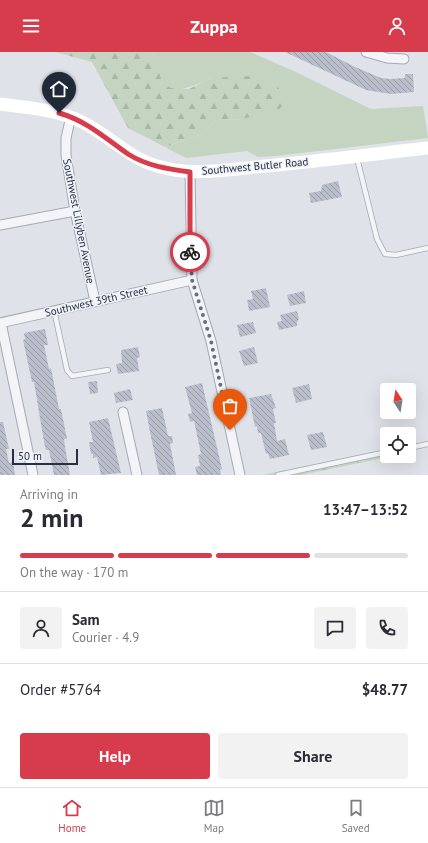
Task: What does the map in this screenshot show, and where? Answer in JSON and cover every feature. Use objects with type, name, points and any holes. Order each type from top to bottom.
[{"type":"main road","name":"Southwest Butler Road","points":[[0,104],[71,116],[96,130],[129,154],[144,162],[170,169],[190,172],[428,148]]},
{"type":"street","points":[[366,52],[387,58],[404,59]]},
{"type":"street","name":"Southwest Lillyben Avenue","points":[[71,116],[66,138],[66,154],[75,211],[95,301]]},
{"type":"street","points":[[190,172],[192,280],[211,341],[240,475]]},
{"type":"street","points":[[0,225],[75,211]]},
{"type":"street","name":"Southwest 39th Street","points":[[0,323],[192,280]]},
{"type":"street","points":[[0,323],[33,475]]},
{"type":"street","points":[[123,412],[137,475]]},
{"type":"lane","points":[[357,156],[377,239],[385,254],[396,255],[428,248]]},
{"type":"lane","points":[[54,310],[67,370],[72,376],[108,370]]},
{"type":"lane","points":[[416,447],[428,444]]},
{"type":"lane","points":[[278,475],[380,453]]},
{"type":"green space","points":[[55,52],[152,52],[162,82],[171,88],[189,89],[211,78],[247,76],[273,81],[283,94],[284,104],[277,111],[241,119],[217,120],[199,135],[165,147],[128,128],[92,62]]},
{"type":"green space","points":[[152,52],[250,52],[296,72],[371,109],[423,106],[428,138],[276,156],[258,157],[247,151],[186,158],[165,147],[199,135],[217,120],[241,119],[211,78],[186,88],[173,89],[167,86],[160,79]]},
{"type":"green space","points":[[380,450],[380,459],[301,475],[262,475]]},
{"type":"building","points":[[285,52],[326,52],[381,78],[405,78],[405,74],[413,74],[414,92],[391,94],[366,90]]},
{"type":"building","points":[[338,181],[342,197],[311,203],[309,193],[321,191],[322,185]]},
{"type":"building","points":[[266,288],[270,307],[249,311],[247,300],[253,299],[251,291]]},
{"type":"building","points":[[304,291],[306,303],[290,306],[287,295]]},
{"type":"building","points":[[297,311],[299,319],[297,326],[279,330],[277,322],[282,321],[280,315]]},
{"type":"building","points":[[253,322],[256,333],[240,337],[237,325]]},
{"type":"building","points":[[45,329],[48,345],[44,345],[49,369],[51,368],[59,409],[61,409],[67,439],[64,439],[70,475],[54,475],[49,450],[46,450],[44,442],[34,382],[32,382],[23,340],[25,339],[24,333]]},
{"type":"building","points":[[138,347],[140,357],[137,358],[139,371],[118,374],[116,364],[122,363],[121,350]]},
{"type":"building","points":[[254,347],[258,363],[244,366],[239,351]]},
{"type":"building","points":[[97,381],[98,393],[90,394],[88,382]]},
{"type":"building","points":[[202,383],[222,469],[220,470],[221,475],[197,475],[195,467],[200,466],[198,455],[201,454],[194,421],[190,422],[188,414],[192,413],[185,387]]},
{"type":"building","points":[[309,384],[312,399],[296,403],[292,388]]},
{"type":"building","points":[[130,389],[133,400],[116,403],[114,393]]},
{"type":"building","points":[[271,394],[276,408],[273,409],[276,423],[274,423],[277,441],[285,439],[289,455],[270,459],[268,453],[266,454],[261,433],[258,433],[257,426],[255,427],[249,398]]},
{"type":"building","points":[[162,408],[168,436],[172,436],[173,443],[170,444],[176,475],[159,475],[146,411]]},
{"type":"building","points":[[108,418],[121,473],[101,475],[97,457],[93,458],[93,454],[91,454],[89,442],[93,442],[89,422]]},
{"type":"building","points":[[0,422],[3,422],[9,449],[6,449],[9,463],[13,462],[15,475],[0,475]]},
{"type":"building","points":[[323,432],[327,447],[311,450],[307,435]]},
{"type":"way so far","points":[[190,252],[192,280],[202,307],[211,341],[230,430]]},
{"type":"route","points":[[59,113],[71,116],[83,122],[129,154],[144,162],[158,167],[190,172],[190,252]]}]
